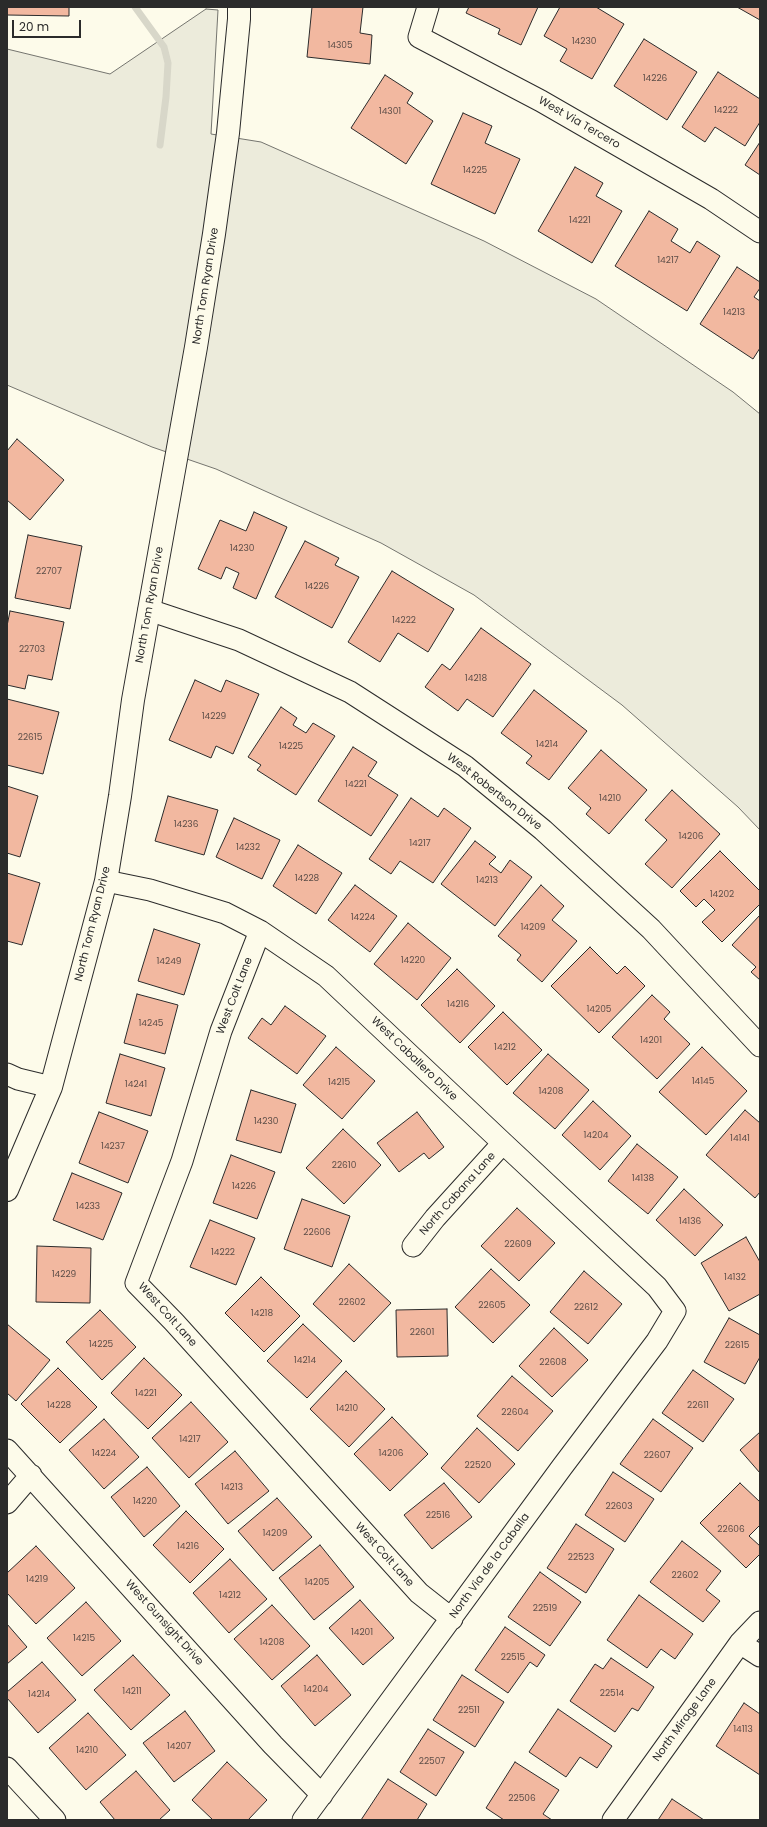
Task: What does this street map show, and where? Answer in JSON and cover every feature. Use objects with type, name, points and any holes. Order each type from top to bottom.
[{"type":"street","name":"North Tom Ryan Drive","points":[[7,1190],[51,1087],[106,881],[120,796],[133,700],[196,347],[214,234],[228,133],[239,7]]},
{"type":"street","name":"West Via Tercero","points":[[428,7],[420,37],[547,104],[711,199],[760,232]]},
{"type":"street","name":"West Robertson Drive","points":[[149,610],[239,640],[350,692],[465,766],[543,830],[651,930],[760,1046]]},
{"type":"street","name":"West Caballero Drive","points":[[106,881],[150,890],[225,913],[260,931],[326,976],[657,1287],[675,1311]]},
{"type":"street","name":"West Colt Lane","points":[[260,931],[221,1031],[182,1161],[136,1283],[179,1328],[419,1593],[452,1619]]},
{"type":"street","points":[[7,1074],[18,1079],[51,1087]]},
{"type":"street","name":"North Cabana Lane","points":[[413,1246],[503,1143]]},
{"type":"street","name":"North Via de la Caballa","points":[[303,1820],[452,1619],[557,1473],[657,1341],[675,1311]]},
{"type":"street","name":"West Gunsight Drive","points":[[7,1450],[267,1739],[322,1795]]},
{"type":"street","points":[[7,1503],[31,1475]]},
{"type":"street","name":"North Mirage Lane","points":[[613,1820],[740,1643],[760,1622]]},
{"type":"street","points":[[740,1643],[760,1656]]},
{"type":"street","points":[[7,1768],[55,1820]]},
{"type":"shaded area","points":[[206,9],[218,10],[211,134],[261,142],[484,241],[596,299],[733,392],[760,414],[760,830],[738,807],[622,705],[474,595],[381,543],[216,469],[152,447],[7,385],[7,49],[110,74]]},
{"type":"building","points":[[7,7],[69,7],[69,16],[7,15]]},
{"type":"building","points":[[312,7],[363,7],[360,33],[372,35],[370,64],[307,57]]},
{"type":"building","points":[[469,7],[538,7],[521,45],[498,34],[500,29],[466,13]]},
{"type":"building","points":[[560,7],[596,7],[624,24],[592,79],[560,61],[567,49],[544,36]]},
{"type":"building","points":[[737,7],[760,7],[760,20]]},
{"type":"building","points":[[644,39],[697,72],[667,120],[614,86]]},
{"type":"building","points":[[718,72],[760,99],[760,122],[745,146],[715,127],[705,142],[682,127]]},
{"type":"building","points":[[385,75],[413,93],[407,103],[433,121],[406,164],[351,128]]},
{"type":"building","points":[[463,113],[492,126],[485,143],[520,159],[495,214],[431,184]]},
{"type":"building","points":[[760,142],[760,175],[745,165]]},
{"type":"building","points":[[575,167],[603,183],[596,196],[622,211],[592,263],[538,231]]},
{"type":"building","points":[[649,211],[678,229],[671,241],[690,253],[697,241],[720,256],[687,311],[615,266]]},
{"type":"building","points":[[737,267],[760,282],[760,288],[754,297],[760,301],[760,348],[753,359],[700,324]]},
{"type":"building","points":[[17,439],[64,480],[30,520],[7,500],[7,451]]},
{"type":"building","points":[[254,512],[287,527],[256,599],[233,588],[239,573],[226,567],[221,579],[198,569],[220,520],[246,531]]},
{"type":"building","points":[[28,535],[82,546],[70,609],[15,598]]},
{"type":"building","points":[[305,541],[339,558],[335,565],[359,577],[332,628],[275,597]]},
{"type":"building","points":[[392,571],[454,609],[428,652],[398,633],[380,662],[348,642]]},
{"type":"building","points":[[10,611],[64,622],[52,680],[28,675],[25,689],[7,685],[7,626]]},
{"type":"building","points":[[481,628],[531,664],[493,717],[467,699],[458,711],[425,687],[442,664],[450,670]]},
{"type":"building","points":[[195,680],[221,692],[226,680],[259,694],[233,754],[216,746],[211,758],[169,740]]},
{"type":"building","points":[[534,690],[587,731],[549,780],[526,763],[532,756],[501,733]]},
{"type":"building","points":[[7,699],[59,712],[43,774],[7,765]]},
{"type":"building","points":[[281,707],[297,718],[293,725],[306,733],[313,723],[335,736],[296,795],[257,770],[261,765],[248,757]]},
{"type":"building","points":[[353,747],[377,762],[368,776],[398,795],[371,836],[318,801]]},
{"type":"building","points":[[601,750],[647,790],[609,834],[586,814],[591,808],[568,788]]},
{"type":"building","points":[[7,786],[38,796],[20,857],[7,853]]},
{"type":"building","points":[[672,790],[720,834],[672,888],[645,864],[667,840],[645,820]]},
{"type":"building","points":[[168,796],[218,810],[204,855],[155,841]]},
{"type":"building","points":[[411,798],[438,817],[444,808],[471,828],[433,883],[400,861],[391,874],[369,859]]},
{"type":"building","points":[[234,818],[280,840],[262,879],[216,857]]},
{"type":"building","points":[[475,841],[496,857],[489,864],[501,873],[510,860],[532,877],[495,926],[441,884]]},
{"type":"building","points":[[298,845],[342,873],[316,914],[273,886]]},
{"type":"building","points":[[720,851],[760,891],[760,904],[722,942],[702,922],[715,910],[704,899],[696,907],[680,891]]},
{"type":"building","points":[[7,873],[40,883],[22,945],[7,941]]},
{"type":"building","points":[[355,885],[397,916],[370,952],[328,920]]},
{"type":"building","points":[[541,885],[564,906],[552,920],[577,941],[542,982],[517,960],[521,955],[498,936]]},
{"type":"building","points":[[760,915],[760,980],[751,972],[756,967],[732,945]]},
{"type":"building","points":[[408,923],[451,958],[417,1000],[374,964]]},
{"type":"building","points":[[154,929],[200,944],[184,995],[138,981]]},
{"type":"building","points":[[590,947],[617,974],[625,966],[645,986],[599,1033],[551,986]]},
{"type":"building","points":[[457,969],[495,1006],[460,1043],[421,1005]]},
{"type":"building","points":[[137,994],[178,1005],[165,1054],[124,1043]]},
{"type":"building","points":[[652,995],[670,1012],[664,1019],[690,1044],[657,1079],[612,1037]]},
{"type":"building","points":[[285,1006],[326,1036],[297,1074],[248,1038],[262,1018],[271,1025]]},
{"type":"building","points":[[503,1012],[542,1050],[507,1085],[468,1047]]},
{"type":"building","points":[[336,1047],[375,1081],[342,1119],[303,1085]]},
{"type":"building","points":[[702,1047],[747,1091],[706,1135],[659,1092]]},
{"type":"building","points":[[120,1054],[165,1068],[151,1116],[106,1103]]},
{"type":"building","points":[[548,1054],[589,1090],[555,1129],[513,1093]]},
{"type":"building","points":[[251,1090],[296,1104],[281,1153],[236,1140]]},
{"type":"building","points":[[593,1101],[631,1136],[600,1170],[562,1135]]},
{"type":"building","points":[[745,1110],[760,1123],[760,1192],[755,1198],[706,1155]]},
{"type":"building","points":[[99,1112],[148,1131],[128,1183],[79,1163]]},
{"type":"building","points":[[417,1112],[444,1147],[429,1159],[424,1153],[399,1172],[377,1143]]},
{"type":"building","points":[[343,1129],[381,1165],[344,1204],[306,1168]]},
{"type":"building","points":[[637,1144],[678,1177],[648,1214],[608,1181]]},
{"type":"building","points":[[231,1155],[275,1172],[257,1219],[213,1203]]},
{"type":"building","points":[[72,1173],[122,1193],[103,1240],[53,1220]]},
{"type":"building","points":[[684,1189],[723,1225],[695,1256],[656,1220]]},
{"type":"building","points":[[302,1199],[350,1216],[332,1267],[284,1249]]},
{"type":"building","points":[[517,1208],[555,1243],[519,1281],[481,1246]]},
{"type":"building","points":[[210,1220],[255,1238],[236,1285],[190,1267]]},
{"type":"building","points":[[746,1237],[760,1262],[760,1294],[729,1311],[701,1263]]},
{"type":"building","points":[[37,1246],[91,1248],[90,1303],[36,1302]]},
{"type":"building","points":[[349,1264],[391,1303],[354,1342],[313,1304]]},
{"type":"building","points":[[491,1269],[530,1305],[493,1343],[455,1307]]},
{"type":"building","points":[[584,1271],[622,1304],[588,1344],[550,1312]]},
{"type":"building","points":[[261,1277],[300,1316],[264,1352],[225,1313]]},
{"type":"building","points":[[447,1309],[448,1356],[397,1357],[396,1310]]},
{"type":"building","points":[[100,1310],[136,1347],[102,1380],[66,1342]]},
{"type":"building","points":[[729,1318],[760,1335],[760,1357],[745,1384],[704,1362]]},
{"type":"building","points":[[7,1324],[50,1360],[16,1401],[7,1393]]},
{"type":"building","points":[[303,1324],[342,1361],[307,1398],[267,1361]]},
{"type":"building","points":[[554,1328],[588,1360],[552,1397],[519,1366]]},
{"type":"building","points":[[144,1358],[182,1395],[148,1429],[111,1393]]},
{"type":"building","points":[[58,1368],[97,1407],[60,1443],[21,1404]]},
{"type":"building","points":[[693,1370],[734,1399],[703,1442],[662,1413]]},
{"type":"building","points":[[346,1371],[385,1409],[349,1447],[310,1409]]},
{"type":"building","points":[[512,1376],[553,1411],[518,1451],[477,1416]]},
{"type":"building","points":[[191,1402],[228,1442],[189,1478],[152,1438]]},
{"type":"building","points":[[392,1417],[428,1454],[390,1491],[354,1454]]},
{"type":"building","points":[[104,1419],[139,1457],[104,1489],[69,1450]]},
{"type":"building","points":[[653,1419],[693,1448],[661,1492],[620,1464]]},
{"type":"building","points":[[477,1428],[515,1464],[479,1503],[441,1468]]},
{"type":"building","points":[[760,1432],[760,1473],[740,1450]]},
{"type":"building","points":[[235,1451],[269,1491],[228,1524],[195,1484]]},
{"type":"building","points":[[147,1467],[180,1506],[144,1537],[111,1497]]},
{"type":"building","points":[[613,1472],[654,1499],[625,1542],[585,1515]]},
{"type":"building","points":[[444,1483],[472,1517],[432,1549],[404,1515]]},
{"type":"building","points":[[740,1483],[760,1502],[760,1525],[749,1536],[760,1546],[760,1554],[746,1568],[700,1523]]},
{"type":"building","points":[[277,1498],[312,1537],[273,1571],[238,1531]]},
{"type":"building","points":[[186,1511],[224,1549],[190,1583],[153,1545]]},
{"type":"building","points":[[576,1524],[614,1549],[586,1593],[547,1568]]},
{"type":"building","points":[[682,1541],[721,1571],[706,1590],[720,1601],[703,1622],[650,1582]]},
{"type":"building","points":[[320,1545],[354,1587],[314,1620],[279,1578]]},
{"type":"building","points":[[36,1546],[75,1588],[36,1624],[7,1593],[7,1573]]},
{"type":"building","points":[[230,1559],[267,1599],[229,1633],[193,1593]]},
{"type":"building","points":[[540,1572],[581,1602],[550,1646],[508,1617]]},
{"type":"building","points":[[639,1595],[693,1634],[675,1659],[661,1649],[647,1668],[607,1640]]},
{"type":"building","points":[[360,1600],[394,1638],[363,1665],[329,1628]]},
{"type":"building","points":[[86,1602],[121,1641],[82,1676],[47,1638]]},
{"type":"building","points":[[272,1605],[310,1646],[272,1680],[234,1639]]},
{"type":"building","points":[[7,1624],[27,1647],[7,1664]]},
{"type":"building","points":[[505,1627],[545,1655],[537,1667],[530,1662],[508,1693],[475,1670]]},
{"type":"building","points":[[133,1655],[170,1695],[131,1730],[94,1690]]},
{"type":"building","points":[[317,1655],[351,1695],[315,1726],[281,1686]]},
{"type":"building","points":[[611,1658],[654,1687],[638,1711],[632,1708],[615,1732],[570,1701],[595,1664],[603,1669]]},
{"type":"building","points":[[42,1662],[76,1700],[38,1733],[7,1698],[7,1692]]},
{"type":"building","points":[[462,1675],[504,1702],[475,1747],[433,1720]]},
{"type":"building","points":[[744,1703],[760,1714],[760,1775],[716,1746]]},
{"type":"building","points":[[558,1709],[612,1746],[597,1768],[580,1757],[566,1777],[529,1752]]},
{"type":"building","points":[[185,1711],[215,1751],[174,1782],[143,1743]]},
{"type":"building","points":[[88,1713],[126,1755],[86,1790],[49,1748]]},
{"type":"building","points":[[428,1729],[464,1752],[436,1796],[400,1772]]},
{"type":"building","points":[[227,1762],[267,1800],[248,1820],[213,1820],[192,1800]]},
{"type":"building","points":[[515,1762],[559,1790],[543,1814],[552,1820],[504,1820],[486,1808]]},
{"type":"building","points":[[136,1771],[170,1810],[159,1820],[115,1820],[100,1802]]},
{"type":"building","points":[[388,1779],[427,1804],[417,1820],[361,1820]]},
{"type":"building","points":[[672,1799],[704,1820],[658,1820]]},
{"type":"waterway","points":[[135,7],[164,47],[168,63],[166,97],[160,145]]}]
